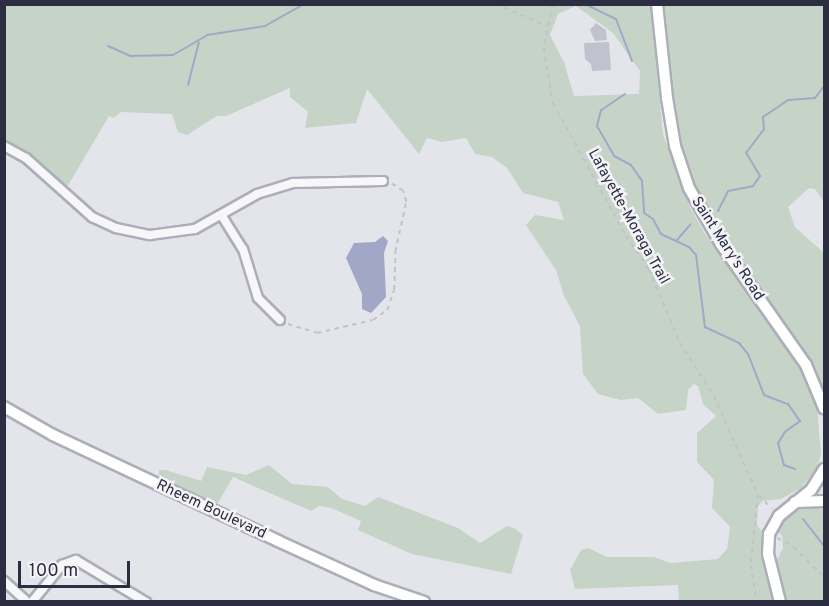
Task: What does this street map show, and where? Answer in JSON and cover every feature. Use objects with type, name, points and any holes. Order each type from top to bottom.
[{"type":"street","name":"Saint Mary's Road","points":[[657,4],[667,98],[675,146],[689,188],[721,244],[806,364],[825,408]]},
{"type":"street","points":[[4,146],[26,158],[83,210],[116,228],[159,235],[195,229],[222,216],[257,194],[293,183],[384,181]]},
{"type":"street","points":[[222,216],[243,249],[258,298],[280,320]]},
{"type":"street","name":"Rheem Boulevard","points":[[4,407],[53,435],[278,541],[374,585],[423,602]]},
{"type":"street","points":[[780,602],[768,554],[769,534],[779,516],[792,503],[822,485],[825,469]]},
{"type":"street","points":[[792,503],[825,501]]},
{"type":"street","points":[[32,602],[62,565],[76,560],[146,602]]},
{"type":"street","points":[[4,581],[27,602]]},
{"type":"path","points":[[496,4],[548,26]]},
{"type":"path","name":"Lafayette-Moraga Trail","points":[[553,4],[544,48],[553,103],[626,236],[649,269],[680,343],[714,396],[758,495],[751,565],[757,602]]},
{"type":"path","points":[[280,320],[317,333],[374,320],[387,310],[394,290],[395,252],[406,202],[403,191],[384,181]]},
{"type":"path","points":[[758,495],[779,516]]},
{"type":"path","points":[[769,534],[794,547],[825,577]]},
{"type":"green space","points":[[4,5],[651,5],[663,134],[690,207],[705,234],[792,352],[817,406],[821,455],[816,469],[801,488],[781,499],[763,501],[758,506],[757,525],[765,535],[771,563],[777,560],[783,548],[782,536],[773,525],[786,507],[820,500],[824,508],[824,601],[679,601],[678,585],[575,589],[570,570],[581,550],[588,548],[607,557],[654,557],[670,563],[718,559],[727,549],[730,527],[712,508],[714,480],[697,462],[697,433],[716,416],[703,404],[698,386],[694,384],[688,390],[686,410],[658,414],[638,398],[621,400],[598,394],[583,374],[580,326],[564,296],[556,270],[526,225],[535,215],[564,220],[558,202],[523,193],[507,168],[492,157],[475,154],[466,138],[442,142],[427,138],[419,154],[367,89],[356,123],[305,128],[308,112],[290,97],[290,88],[226,116],[217,116],[187,135],[178,132],[172,114],[121,112],[114,118],[109,116],[63,194],[5,146]],"holes":[[[576,6],[613,33],[640,71],[639,94],[574,96],[564,62],[550,35],[558,14]]]},
{"type":"green space","points":[[662,5],[824,5],[824,202],[815,189],[809,188],[788,207],[795,227],[824,253],[824,389],[804,350],[711,218],[686,169],[667,60]]},
{"type":"green space","points":[[269,465],[292,484],[328,487],[342,499],[365,506],[378,497],[458,528],[480,543],[507,526],[514,528],[523,535],[511,574],[412,554],[358,530],[361,521],[331,508],[319,506],[311,511],[233,477],[216,506],[159,475],[159,470],[166,470],[201,481],[207,467],[246,475]]},
{"type":"water","points":[[383,236],[388,241],[384,253],[386,297],[371,313],[362,309],[362,294],[346,258],[354,243],[375,242]]},
{"type":"building","points":[[596,23],[606,30],[607,40],[595,41],[590,30]]},
{"type":"building","points":[[609,42],[611,70],[592,71],[591,64],[585,59],[584,43]]},
{"type":"waterway","points":[[108,46],[130,56],[173,55],[207,35],[265,26],[304,4]]},
{"type":"waterway","points":[[585,4],[616,19],[632,61]]},
{"type":"waterway","points":[[188,85],[199,42]]},
{"type":"waterway","points":[[718,211],[728,191],[753,186],[760,176],[746,153],[764,129],[763,117],[788,100],[815,98],[824,86]]},
{"type":"waterway","points":[[625,94],[601,110],[597,126],[614,156],[631,165],[642,181],[644,213],[653,219],[661,234],[689,247],[696,255],[705,327],[739,343],[748,354],[764,395],[788,404],[800,421],[785,432],[778,443],[784,465],[795,469]]},
{"type":"waterway","points":[[677,240],[691,224]]},
{"type":"waterway","points":[[803,519],[824,546]]}]
